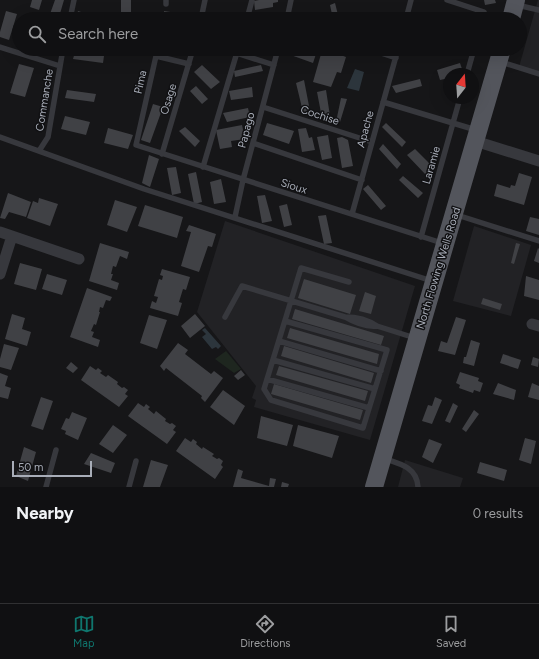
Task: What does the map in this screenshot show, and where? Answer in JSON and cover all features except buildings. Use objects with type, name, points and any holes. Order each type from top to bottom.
[{"type":"main road","name":"North Flowing Wells Road","points":[[374,487],[501,56]]},
{"type":"street","points":[[477,136],[539,161]]},
{"type":"street","points":[[0,232],[79,259]]},
{"type":"street","points":[[0,274],[12,236]]},
{"type":"lane","points":[[71,12],[74,0]]},
{"type":"lane","points":[[202,12],[205,0]]},
{"type":"lane","points":[[248,12],[252,0]]},
{"type":"lane","points":[[288,12],[291,0]]},
{"type":"lane","points":[[408,12],[411,0]]},
{"type":"lane","points":[[448,0],[484,12]]},
{"type":"lane","points":[[514,8],[539,10]]},
{"type":"lane","points":[[0,47],[12,51]]},
{"type":"lane","points":[[28,56],[60,66]]},
{"type":"lane","name":"Commanche","points":[[39,151],[48,137],[62,56]]},
{"type":"lane","name":"Pima","points":[[136,145],[156,56],[189,64]]},
{"type":"lane","name":"Osage","points":[[162,154],[191,56]]},
{"type":"lane","points":[[203,167],[236,56]]},
{"type":"lane","points":[[250,56],[274,65]]},
{"type":"lane","name":"Papago","points":[[235,217],[242,180],[276,56]]},
{"type":"lane","points":[[390,56],[396,58]]},
{"type":"lane","points":[[469,68],[472,56]]},
{"type":"lane","points":[[503,56],[539,74]]},
{"type":"lane","name":"Apache","points":[[352,214],[396,58]]},
{"type":"lane","points":[[383,102],[453,123],[477,136]]},
{"type":"lane","name":"Laramie","points":[[421,236],[458,104]]},
{"type":"lane","name":"Cochise","points":[[263,106],[372,142]]},
{"type":"lane","points":[[0,137],[144,189],[434,282]]},
{"type":"lane","points":[[252,143],[362,180]]},
{"type":"lane","name":"Sioux","points":[[136,145],[446,245]]},
{"type":"lane","points":[[455,214],[539,241]]},
{"type":"lane","points":[[285,321],[387,350],[363,428],[271,400],[264,389],[301,268],[349,282]]},
{"type":"lane","points":[[225,318],[242,286],[345,317],[352,322],[370,327],[377,326],[417,338]]},
{"type":"lane","points":[[279,341],[380,371]]},
{"type":"lane","points":[[273,360],[375,389]]},
{"type":"lane","points":[[267,379],[369,408]]},
{"type":"lane","points":[[46,487],[56,450]]},
{"type":"lane","points":[[383,458],[406,466],[416,475],[418,487]]},
{"type":"lane","points":[[129,487],[136,461]]},
{"type":"shaded area","points":[[539,0],[539,73],[519,67],[522,56],[527,56],[527,39]]},
{"type":"shaded area","points":[[355,69],[364,72],[359,91],[347,88]]},
{"type":"shaded area","points":[[225,221],[415,286],[370,440],[254,407],[256,400],[252,398],[256,386],[197,312]]},
{"type":"shaded area","points":[[474,226],[531,245],[511,316],[453,301]]},
{"type":"shaded area","points":[[205,328],[221,346],[218,349],[216,347],[212,349],[202,337],[206,334],[202,330]]},
{"type":"shaded area","points":[[226,351],[241,369],[234,373],[215,359]]},
{"type":"shaded area","points":[[405,460],[463,478],[460,487],[398,487]]}]
